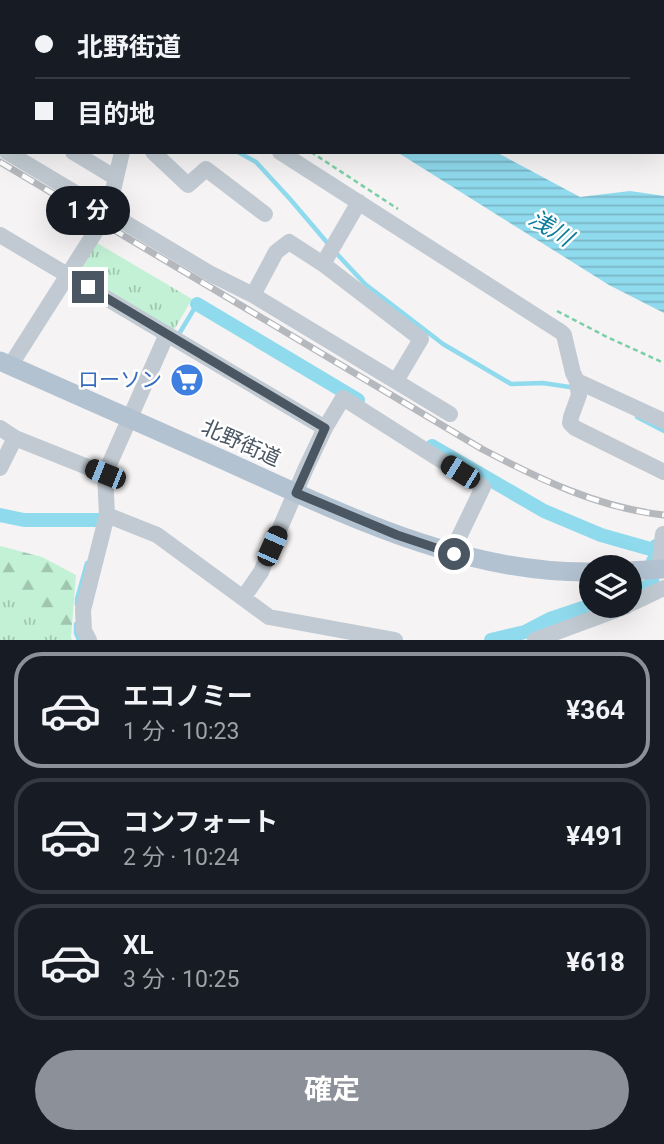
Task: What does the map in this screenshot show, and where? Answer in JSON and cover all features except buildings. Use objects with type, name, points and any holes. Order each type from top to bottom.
[{"type":"main road","name":"北野街道","points":[[5,363],[296,493],[397,535],[454,554],[520,567],[579,572]]},
{"type":"main road","points":[[642,567],[662,560]]},
{"type":"street","points":[[10,154],[211,274],[253,295],[450,414]]},
{"type":"street","points":[[76,154],[116,178]]},
{"type":"street","points":[[5,363],[68,276],[108,212],[122,154]]},
{"type":"street","points":[[155,154],[188,185],[206,169],[265,214]]},
{"type":"street","points":[[283,154],[561,331],[577,380],[579,395],[570,423],[575,428],[664,472]]},
{"type":"street","points":[[323,264],[359,202]]},
{"type":"street","points":[[0,235],[325,428]]},
{"type":"street","points":[[253,295],[276,252],[289,242],[323,264],[421,339],[396,381]]},
{"type":"street","points":[[89,640],[84,631],[83,610],[107,515],[105,474],[167,334]]},
{"type":"street","points":[[577,380],[664,421]]},
{"type":"street","points":[[243,598],[261,572],[325,428],[343,398],[483,487],[459,537],[454,554]]},
{"type":"street","points":[[0,428],[15,438],[105,474]]},
{"type":"street","points":[[0,468],[15,438]]},
{"type":"street","points":[[107,515],[157,535],[269,617],[395,640]]},
{"type":"street","points":[[642,587],[662,560]]},
{"type":"street","points":[[535,640],[594,618]]},
{"type":"path","points":[[569,318],[664,363]]},
{"type":"green space","points":[[97,243],[192,299],[174,330],[78,274]]},
{"type":"green space","points":[[0,546],[42,557],[76,575],[72,640],[0,640]]},
{"type":"green space","points":[[0,580],[72,640],[0,640]]},
{"type":"water","name":"浅川","points":[[400,154],[500,154],[580,197],[630,191],[664,196],[664,313],[609,285]]},
{"type":"waterway","points":[[242,154],[256,162],[330,246]]},
{"type":"waterway","points":[[336,253],[365,284],[443,344],[511,384],[543,383],[576,388]]},
{"type":"waterway","points":[[175,334],[179,334],[197,304]]},
{"type":"waterway","points":[[197,304],[358,400]]},
{"type":"waterway","points":[[637,417],[664,431]]},
{"type":"waterway","points":[[432,446],[544,511],[601,535],[654,550],[656,546]]},
{"type":"waterway","points":[[0,515],[24,520],[99,520]]},
{"type":"waterway","points":[[642,588],[652,585],[653,561]]},
{"type":"waterway","points":[[77,605],[87,563]]},
{"type":"waterway","points":[[491,640],[525,632],[550,619],[579,609]]},
{"type":"waterway","points":[[76,624],[79,640]]},
{"type":"railway","points":[[0,162],[482,449],[570,491],[616,506],[664,515]]},
{"type":"place","name":"ローソン","points":[[187,380]]},
{"type":"route","points":[[88,287],[325,428],[296,493],[397,535],[454,554]]}]
